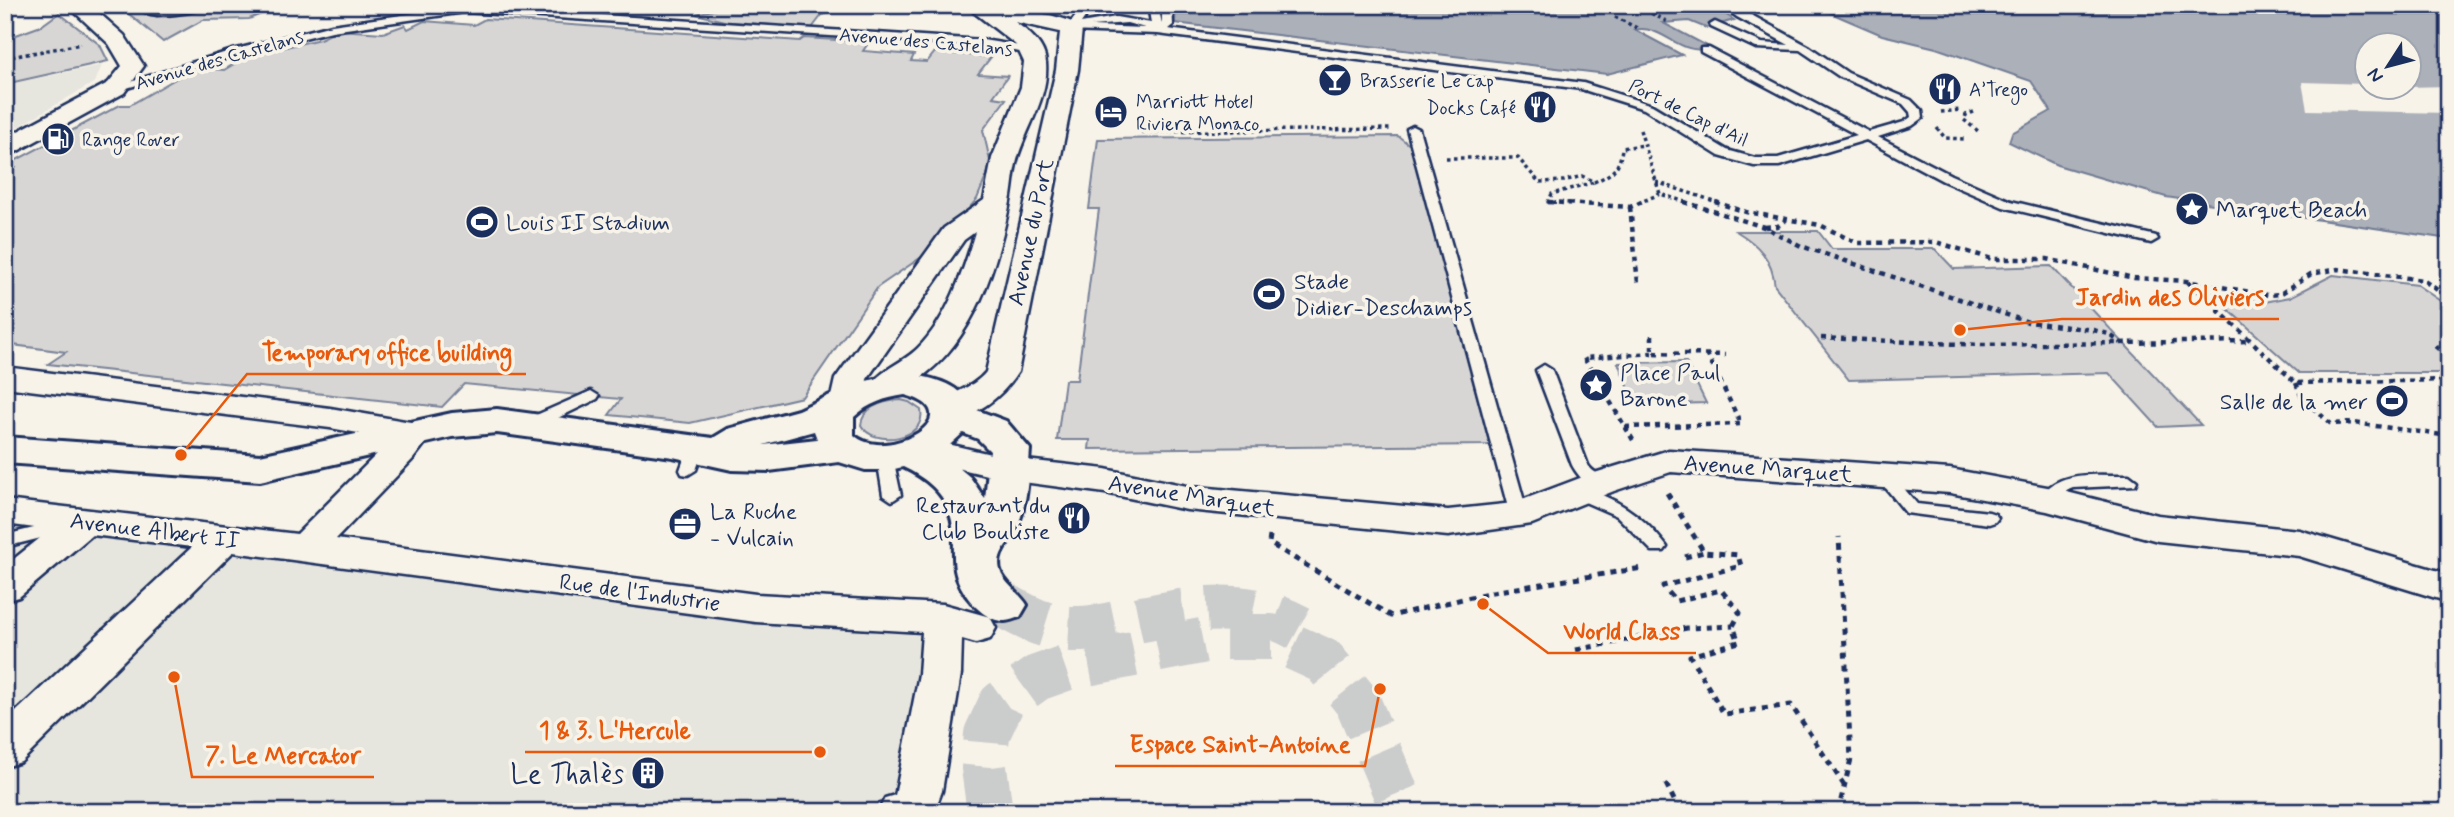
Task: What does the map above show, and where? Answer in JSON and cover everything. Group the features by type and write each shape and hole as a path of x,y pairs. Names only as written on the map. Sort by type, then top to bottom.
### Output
{"street":[{"path":"977,8 1045,21 1080,17"},
{"name":"Avenue des Castelans","path":"887,386 929,355 943,338 977,269 996,204 1005,158 1029,99 1035,62 1032,51 1021,38 977,8"},
{"path":"82,9 128,53 133,65 116,88"},
{"name":"Avenue du Port","path":"952,412 993,386 1002,372 1080,17"},
{"name":"Avenue des Castelans","path":"5,148 116,88"},
{"path":"843,449 834,439 831,428 834,416 845,403 851,379 930,272 954,234 996,204"},
{"path":"5,377 330,418 416,433"},
{"path":"700,456 742,438 778,430 865,392 887,386 922,386 946,399 952,412 982,423 1010,449 1006,501 995,529 977,606 940,674 919,791 913,808 901,812"},
{"path":"902,464 944,433 952,412"},
{"path":"5,450 260,468 472,422 529,425 700,456 755,458 843,449 862,456 946,473 964,496 976,533 977,606"},
{"path":"305,548 416,433"},
{"name":"Avenue Marquet","path":"902,464 1008,469 1080,477 1187,498 1448,523 1519,514 1669,461 1950,481 2047,499 2158,528 2299,543 2449,588"},
{"name":"Avenue Albert II","path":"5,512 305,548"},
{"path":"5,587 84,522"},
{"path":"5,749 225,538"},
{"name":"Rue de l'Industrie","path":"305,548 756,608 977,606"}],"lane":[{"path":"148,11 177,11 204,5"},
{"path":"1153,5 1158,31 1168,24 1167,5"},
{"name":"Port de Cap d'Ail","path":"1080,17 1098,21 1118,20 1148,24 1158,31 1583,86 1648,107 1723,153 1754,162 1779,162 1908,124 1917,118 1916,111 1907,102 1844,75 1806,49 1726,5"},
{"path":"82,9 116,6"},
{"name":"Avenue des Castelans","path":"116,88 237,52 332,28 465,9 974,42 1032,51"},
{"path":"1715,25 1760,46 1806,49"},
{"path":"1705,50 1947,178 2007,205 2151,239"},
{"path":"1413,129 1519,514"},
{"path":"1544,370 1589,488 1636,520 1658,547"},
{"path":"529,425 591,396"},
{"path":"1885,477 1912,509 1989,518"},
{"path":"2047,499 2059,485 2073,482 2129,481"},
{"path":"5,541 84,522"}],"path":[{"path":"1645,10 1668,22"},
{"path":"1615,17 1639,29"},
{"path":"5,58 89,43"},
{"path":"1937,112 1961,110"},
{"path":"1974,112 1966,115 1964,120 1978,131"},
{"path":"1643,127 1640,130 1660,194"},
{"path":"1141,132 1413,129"},
{"path":"1945,138 1964,139"},
{"path":"1645,145 1622,148 1623,162 1615,172 1594,182 1552,194 1548,202 1630,207 1660,194 1765,227 1801,246 2028,322 2093,330 2109,334 2121,342"},
{"path":"1420,159 1518,158 1539,182 1564,181 1582,176 1594,182"},
{"path":"1656,182 1746,212 1820,225 1857,243 1936,242 1992,259 2047,260 2134,278 2186,281 2268,295 2280,294 2311,274 2338,269 2423,280 2449,298"},
{"path":"1630,207 1638,283"},
{"path":"1765,227 1778,226 1786,220"},
{"path":"2186,281 2296,383 2302,398 2332,424 2354,423 2449,436"},
{"path":"1652,335 1652,353"},
{"path":"1821,338 1886,344 2250,341"},
{"path":"2435,346 2449,358"},
{"path":"1637,448 1584,358 1652,353 1725,355"},
{"path":"1625,427 1741,424 1707,354"},
{"path":"2296,383 2449,380"},
{"path":"1665,489 1704,552"},
{"path":"1838,812 1838,797 1851,759 1839,537"},
{"path":"1269,543 1391,616 1492,592 1653,565"},
{"path":"1676,560 1704,552 1738,555 1741,566 1663,586 1676,601 1721,590 1740,613 1733,626 1739,642 1690,656 1724,714 1791,705 1844,785"},
{"path":"1576,650 1686,628 1733,626"},
{"path":"1666,784 1681,812"}],"shaded area":[{"path":"222,5 284,5 249,19 203,20 163,42 123,9 137,6 157,17"},
{"path":"733,5 851,7 822,15 812,28 728,22 696,14"},
{"path":"1176,5 1712,5 1734,20 1706,28 1689,21 1663,23 1709,47 1699,49 1681,45 1654,31 1635,30 1682,55 1607,74 1175,23"},
{"path":"1812,5 2449,5 2449,239 2166,197 2057,165 2009,142 2012,133 2051,111 2031,81 1936,48 1882,35"},
{"path":"59,13 100,45 108,61 5,84 5,39 41,26"},
{"name":"Louis II Stadium","path":"485,19 800,41 804,38 869,42 863,51 914,55 911,61 927,62 935,52 991,57 978,74 1008,76 993,97 1006,99 983,130 991,165 977,199 936,247 878,287 802,397 690,423 609,415 621,399 464,384 442,407 48,364 66,352 5,344 5,338 12,334 5,333 5,174 15,168 5,166 120,105 130,105 196,67 224,70 259,49 273,50 320,39 339,30 383,33 405,25 408,29 424,21 474,25"},
{"path":"102,65 95,82 5,134 5,85"},
{"name":"Stade Didier-Deschamps","path":"1398,136 1411,146 1490,445 1089,449 1090,440 1057,440 1065,380 1077,380 1099,209 1089,209 1098,139"},
{"path":"1736,231 1818,231 1832,249 1935,249 1954,269 2051,266 2201,425 2158,427 2109,373 1849,380 1775,286 1771,268 1763,254"},
{"path":"2333,275 2417,285 2449,307 2449,373 2299,373 2210,293 2265,302 2290,297"},
{"path":"1686,362 1706,403 1636,405 1618,363"},
{"path":"901,400 921,410 921,420 908,434 876,437 861,425 870,409 881,403"},
{"path":"5,525 951,630 896,812 5,812"}],"pier":[{"path":"2302,82 2352,84 2352,102 2422,102 2422,87 2449,86 2449,113 2307,110"}],"tunnel":[{"path":"1004,605 1038,622 1064,629 1094,628 1171,613 1214,608 1256,612 1299,628"},
{"path":"990,812 984,768 987,734 1001,704 1037,678 1071,666 1222,637 1271,637 1324,661 1358,703 1404,812"}],"place":[{"name":"Brasserie Le cap","path":"1335,80"},
{"name":"A’Trego","path":"1945,89"},
{"name":"Docks Café","path":"1540,107"},
{"name":"Marriott Hotel Riviera Monaco","path":"1111,112"},
{"name":"Range Rover","path":"58,139"},
{"name":"Marquet Beach","path":"2192,209"},
{"name":"Louis II Stadium","path":"482,222"},
{"name":"Stade Didier-Deschamps","path":"1269,294"},
{"name":"Jardin des Oliviers","path":"1960,330"},
{"name":"Place Paul Barone","path":"1596,385"},
{"name":"Salle de la mer","path":"2392,401"},
{"name":"Temporary office building","path":"181,455"},
{"name":"Restaurant du Club Bouliste","path":"1074,518"},
{"name":"La Ruche - Vulcain","path":"685,524"},
{"name":"World Class","path":"1483,604"},
{"name":"7. Le Mercator","path":"174,677"},
{"name":"Espace Saint-Antoine","path":"1380,689"},
{"name":"1 & 3. L'Hercule","path":"820,752"},
{"name":"Le Thalès","path":"648,773"}]}
